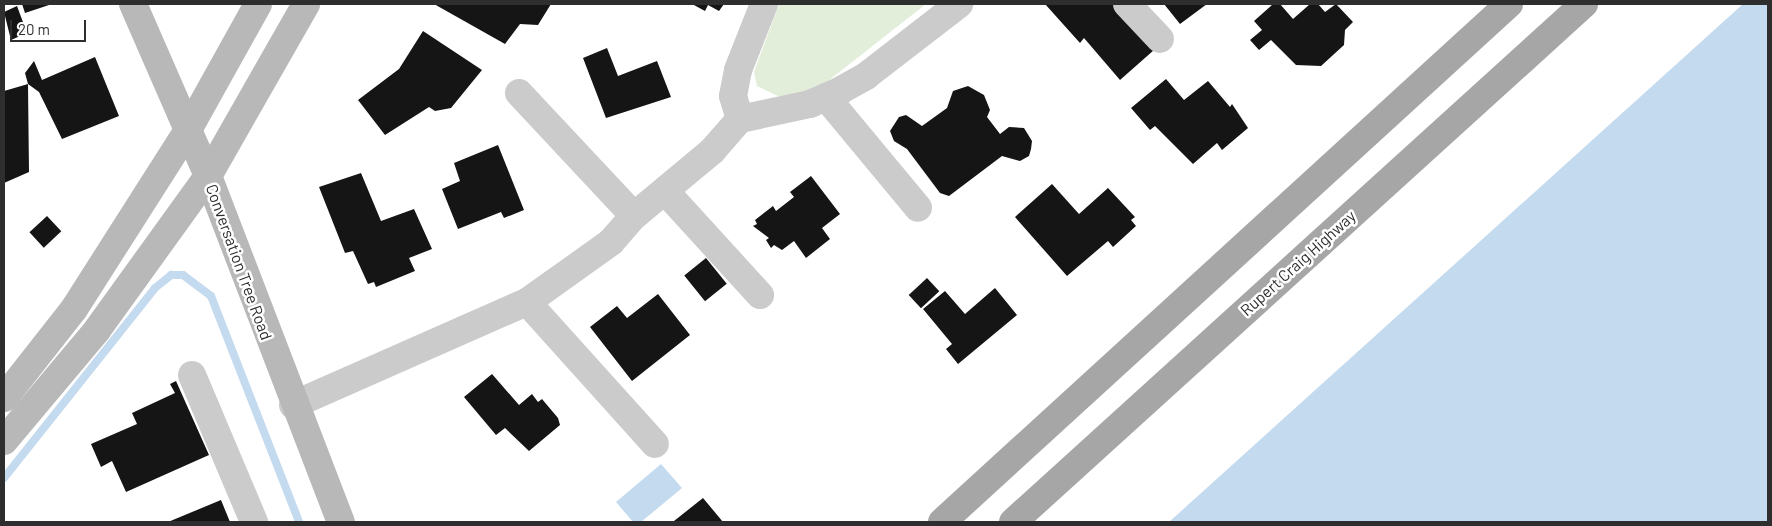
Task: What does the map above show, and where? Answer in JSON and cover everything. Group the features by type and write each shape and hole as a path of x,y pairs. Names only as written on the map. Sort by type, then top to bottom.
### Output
{"main road":[{"name":"Conversation Tree Road","path":"133,4 208,176 294,405 341,522"},
{"path":"4,398 74,309 188,130 258,4"},
{"path":"4,441 97,330 208,176 306,4"},
{"path":"942,522 1510,4"},
{"name":"Rupert Craig Highway","path":"1013,522 1584,4"}],"street":[{"path":"740,119 733,96 738,70 764,4"},
{"path":"294,405 527,302 611,242 634,216 712,151 740,119 826,97 866,76 959,4"},
{"path":"1127,4 1160,39"},
{"path":"520,93 634,216"},
{"path":"826,97 918,208"},
{"path":"665,191 760,295"},
{"path":"527,302 654,444"},
{"path":"192,375 254,522"}],"green space":[{"path":"779,4 926,4 819,88 780,97 757,86 754,72"}],"water":[{"path":"1743,4 1768,4 1768,522 1169,522"},
{"path":"661,464 682,488 641,522 633,522 616,502"}],"building":[{"path":"22,4 52,4 25,13"},
{"path":"434,4 551,4 538,25 520,24 505,44"},
{"path":"692,4 724,4 719,11 708,5 705,11"},
{"path":"1045,4 1114,4 1154,50 1120,80 1084,38 1080,43"},
{"path":"1164,4 1207,4 1180,24"},
{"path":"1273,4 1280,4 1293,19 1310,4 1318,4 1325,12 1336,4 1353,22 1345,30 1344,45 1321,66 1296,65 1271,40 1259,50 1250,40 1262,30 1254,21"},
{"path":"17,6 27,33 11,40 4,12"},
{"path":"423,31 482,70 451,108 435,111 429,107 385,135 358,100 399,69"},
{"path":"607,48 618,76 657,61 671,97 606,118 583,58"},
{"path":"95,57 119,116 62,139 39,92 28,84 25,73 34,61 42,80"},
{"path":"1166,79 1184,100 1208,81 1230,107 1232,104 1248,128 1222,150 1217,143 1193,164 1155,126 1150,130 1131,108"},
{"path":"28,84 29,172 4,183 4,91"},
{"path":"968,86 984,95 990,110 987,117 1000,134 1009,127 1024,128 1032,141 1031,149 1029,156 1020,161 1002,156 949,196 940,193 907,149 894,141 890,131 899,117 906,115 922,126 947,108 953,91"},
{"path":"498,145 524,210 504,218 501,212 458,229 442,189 460,181 454,163"},
{"path":"361,173 381,221 414,209 432,249 409,258 415,271 376,287 374,282 368,284 353,251 345,253 319,187"},
{"path":"811,176 840,214 822,228 830,239 806,258 794,241 782,250 774,245 771,248 766,240 769,238 753,226 757,224 755,220 773,206 776,211 794,197 790,192"},
{"path":"1052,184 1079,214 1108,188 1135,217 1131,220 1136,226 1113,247 1108,241 1067,276 1015,217"},
{"path":"47,216 61,231 44,248 29,232"},
{"path":"706,258 727,284 705,301 684,276"},
{"path":"927,278 939,291 921,308 909,295"},
{"path":"995,288 1017,315 958,364 946,349 952,344 923,309 945,291 965,314"},
{"path":"658,294 690,335 632,381 590,327 617,306 627,318"},
{"path":"492,374 519,405 532,394 538,402 542,399 558,418 560,425 529,451 505,428 496,435 464,397"},
{"path":"176,381 209,455 126,492 112,461 101,467 91,444 137,424 132,413 175,393 170,384"},
{"path":"703,498 723,522 674,521"},
{"path":"221,500 230,522 168,522"}],"waterway":[{"path":"4,478 155,288 171,275 183,275 211,296 299,522"}]}
